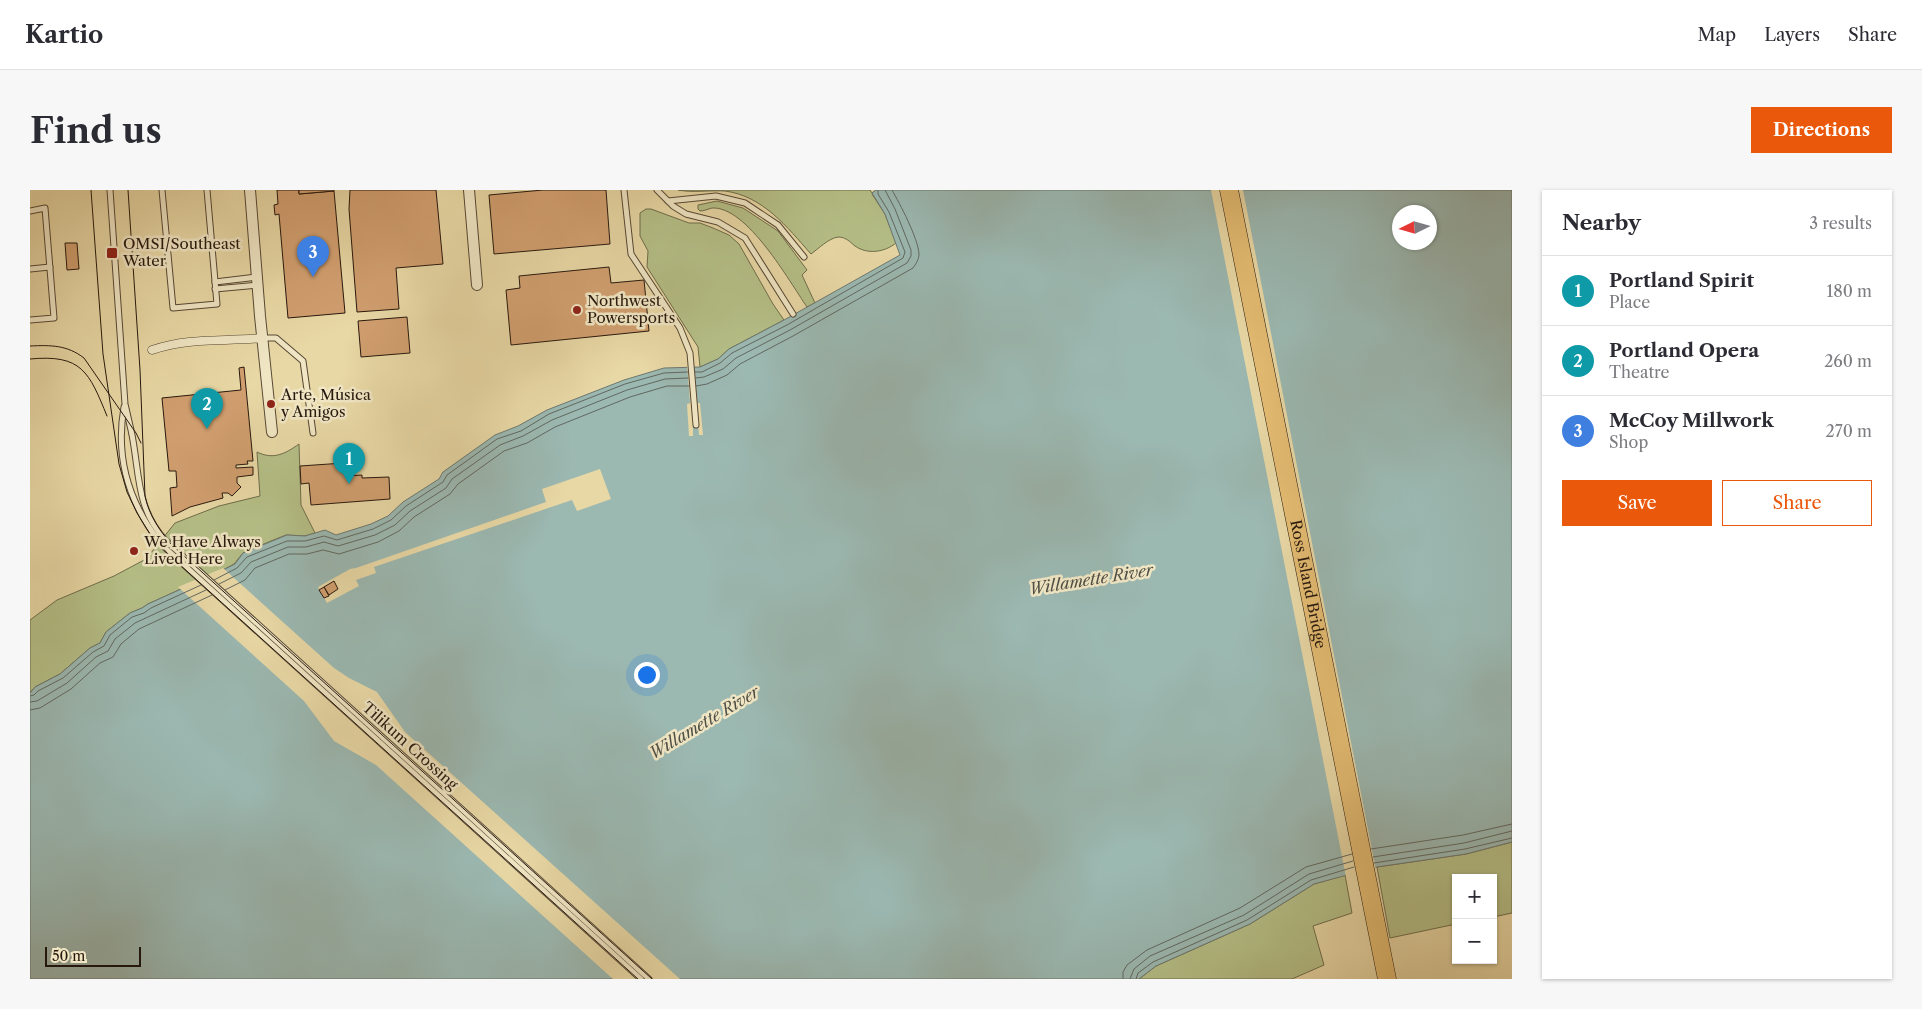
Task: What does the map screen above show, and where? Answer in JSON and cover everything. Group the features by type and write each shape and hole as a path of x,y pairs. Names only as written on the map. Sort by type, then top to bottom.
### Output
{"highway":[{"name":"Ross Island Bridge","path":"1229,190 1387,979"}],"street":[{"path":"250,190 272,432"},
{"path":"469,190 477,285"},
{"path":"152,350 172,343 263,338"}],"lane":[{"path":"110,190 125,404 132,431 139,487 154,531"},
{"path":"162,190 173,308 216,304 206,190"},
{"path":"624,190 631,254 686,340 690,353 696,424"},
{"path":"657,190 673,206 686,214 718,222 745,238 793,314"},
{"path":"668,201 716,196 745,203 778,225 804,257"},
{"path":"30,211 45,208 54,318 30,320"},
{"path":"30,269 50,267"},
{"path":"215,290 257,281"},
{"path":"215,282 257,281"},
{"path":"263,338 276,338 303,361 313,433"},
{"path":"125,404 120,431 126,475 139,512 154,531"},
{"name":"Tilikum Crossing","path":"154,531 162,545 641,979"},
{"name":"Tilikum Crossing","path":"154,531 649,979"}],"green space":[{"path":"678,190 870,190 872,193 876,190 872,194 885,214 896,243 887,249 865,251 846,239 838,237 827,242 811,254 773,214 751,199 725,191"},
{"path":"717,201 743,208 778,231 807,270 802,275 815,303 807,307 766,247 739,219 725,211 712,208 700,211 698,209 698,205"},
{"path":"646,209 651,209 689,223 700,223 729,235 739,244 784,320 729,349 718,359 700,367 698,347 647,267 648,251 640,236 640,213"},
{"path":"299,444 301,505 315,533 305,536 286,535 243,553 234,564 223,570 130,613 106,632 100,643 90,648 60,674 35,687 30,693 30,620 57,600 114,576 146,559 175,523 219,506 260,496 257,452 274,456 289,451"},
{"path":"1512,842 1512,913 1497,916 1497,874 1452,874 1452,925 1390,938 1377,867 1466,854"},
{"path":"1345,875 1352,913 1313,926 1324,965 1292,979 1139,979 1156,966 1250,924 1314,884"}],"water":[{"name":"Willamette River","path":"876,190 1512,190 1512,842 1466,854 1377,867 1314,884 1250,924 1156,966 1139,979 30,979 30,693 35,687 60,674 90,648 100,643 106,632 130,613 235,564 243,553 287,535 305,536 325,530 336,535 371,524 388,516 403,502 439,479 443,472 495,435 518,426 547,410 624,380 664,368 700,367 718,359 729,349 900,255 885,214 872,193"}],"pier":[{"path":"1211,190 1243,190 1376,870 1346,877"},
{"path":"687,365 694,365 697,403 700,403 703,435 699,435 698,424 693,425 693,436 689,436 687,404 690,403"},
{"path":"600,469 611,499 577,511 572,500 374,567 376,573 356,580 359,586 327,603 318,587 350,569 546,502 542,489"},
{"path":"223,568 334,668 377,692 405,732 680,979 613,979 376,765 334,741 304,701 178,587"}],"building":[{"path":"277,190 299,190 299,194 334,191 345,313 288,318 279,214 275,215 274,205 278,204"},
{"path":"299,190 334,190 334,191 299,194"},
{"path":"350,190 436,190 443,264 396,268 399,309 357,312 349,209"},
{"path":"543,190 606,190 610,244 494,254 489,195"},
{"path":"65,243 77,243 79,269 67,270"},
{"name":"Northwest Powersports","path":"609,267 611,283 644,280 649,331 511,345 506,290 520,288 519,276"},
{"path":"407,317 410,353 361,357 358,321"},
{"path":"244,367 253,461 247,461 248,464 236,465 236,468 253,467 253,475 237,477 237,483 241,487 232,496 228,493 222,493 223,498 190,507 172,516 170,488 177,487 176,471 169,471 162,398 241,390 239,368"},
{"path":"344,463 345,476 362,475 362,478 389,477 390,499 311,505 309,483 301,484 300,466"},
{"path":"334,581 338,589 329,595 324,587"},
{"path":"324,587 329,596 324,598 319,590"}],"tram line":[{"path":"91,190 103,354 119,464 127,492 150,534 168,554 638,979"},
{"path":"128,190 140,370 145,496 149,510 159,528 172,545 652,979"},
{"path":"30,346 65,348 84,358 141,443"},
{"path":"30,359 48,358 61,360 72,363 81,369 95,388 107,416"}],"place":[{"name":"OMSI/Southeast Water","path":"112,253"},
{"name":"McCoy Millwork","path":"313,277"},
{"name":"Northwest Powersports","path":"577,310"},
{"name":"Arte, Música y Amigos","path":"271,404"},
{"name":"Portland Opera","path":"207,429"},
{"name":"Portland Spirit","path":"349,484"},
{"name":"We Have Always Lived Here","path":"134,551"}]}
